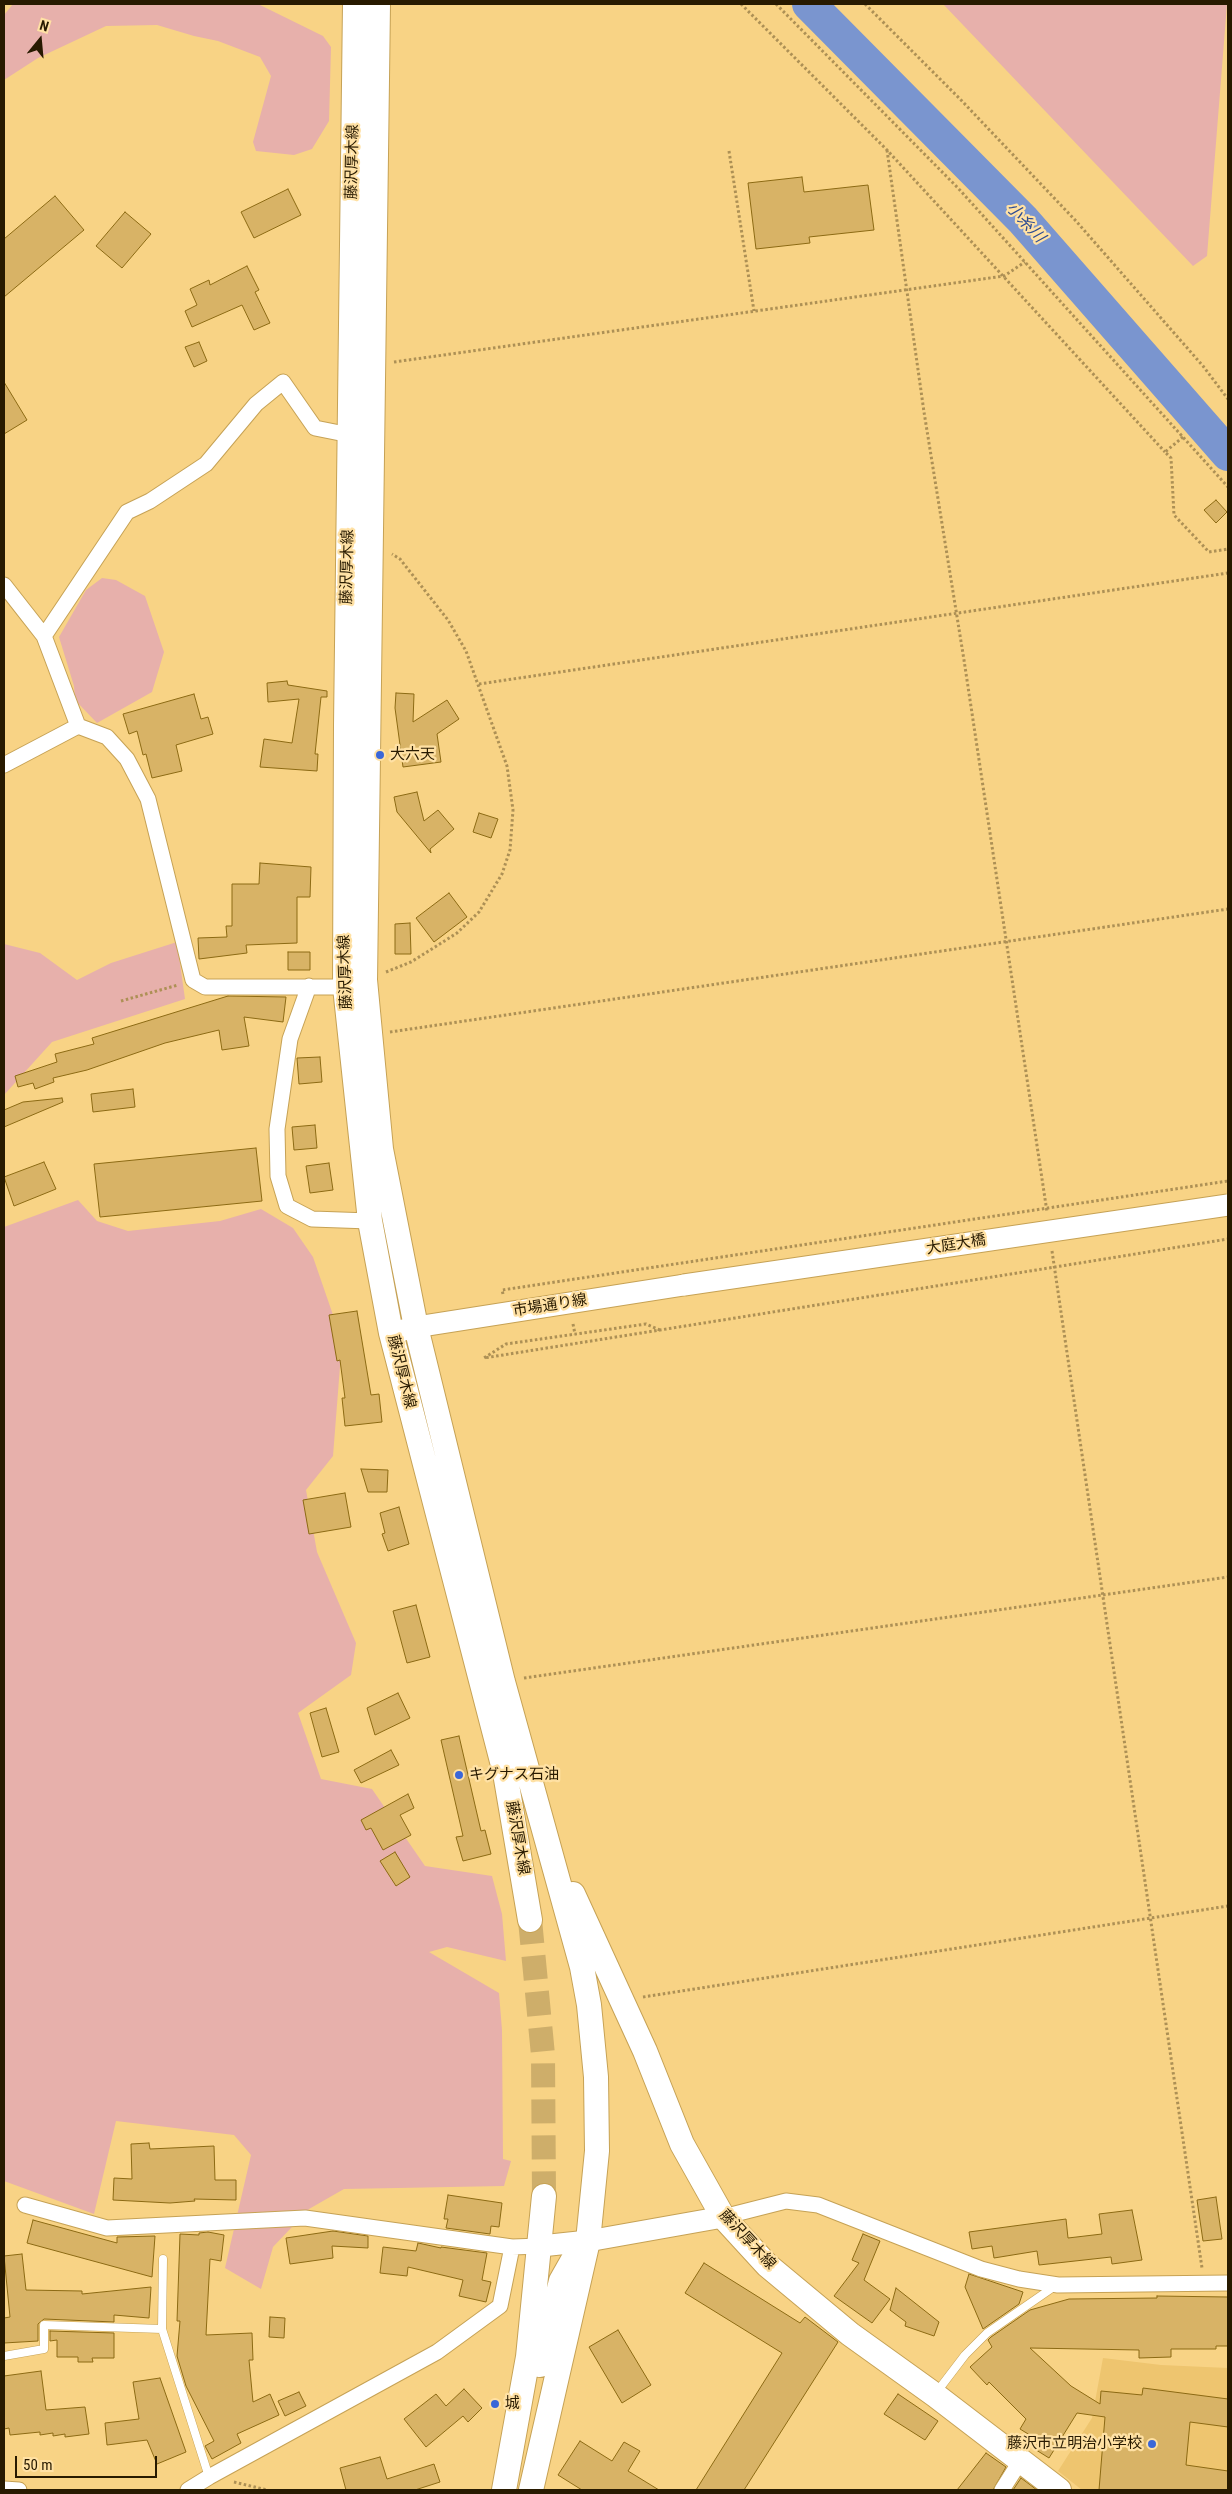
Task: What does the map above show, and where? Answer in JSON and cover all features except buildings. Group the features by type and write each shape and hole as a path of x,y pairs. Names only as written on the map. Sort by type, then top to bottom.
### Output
{"main road":[{"name":"藤沢厚木線","path":"355,4 350,435 359,985 370,1221 391,1333 505,1773 530,1920"},
{"name":"藤沢厚木線","path":"378,4 370,541 359,985 369,1035 381,1150 416,1327 503,1682 582,1967 594,2040 597,2151 588,2241 532,2490"},
{"name":"藤沢厚木線","path":"543,1829 645,2051 682,2144 723,2218 768,2264 828,2315 935,2394 1059,2490"},
{"path":"507,2480 528,2357 541,2246 544,2196"},
{"path":"507,2480 540,2367 561,2281 575,2254 588,2241"}],"street":[{"path":"44,636 127,512 150,501 206,464 256,404 283,382 315,428 350,435"},
{"path":"4,585 44,636 78,726 107,737 127,759 148,799 193,980 205,987 359,985"},
{"path":"4,765 78,726"},
{"path":"309,986 289,1047 277,1129 278,1176 287,1206 312,1219 370,1221"},
{"name":"大庭大橋","path":"684,1285 1228,1205"},
{"name":"市場通り線","path":"391,1333 416,1327 684,1285"},
{"path":"25,2205 107,2228 305,2218 512,2247 588,2241 723,2218 786,2201 818,2205 981,2269 1019,2279 1058,2284 1228,2283"},
{"path":"188,2490 438,2352 500,2306 512,2247"},
{"path":"1002,2490 1021,2460"},
{"path":"4,2489 19,2490"}],"lane":[{"path":"163,2259 162,2329 209,2477"},
{"path":"935,2394 965,2355 987,2333 1058,2284"},
{"path":"4,2356 44,2349 44,2326 162,2329"}],"path":[{"path":"741,4 886,150 1166,452 1171,458 1174,515 1209,552 1228,549"},
{"path":"776,4 958,188 1228,487"},
{"path":"865,4 961,100 1076,221 1203,366 1228,399"},
{"path":"729,151 754,311"},
{"path":"373,365 1004,276 1025,262"},
{"path":"1166,452 1183,437"},
{"path":"359,985 411,962 457,933 479,912 502,874 512,832 511,788 502,748 466,651 448,620 400,559 370,541"},
{"path":"479,684 1228,573"},
{"path":"369,1035 1228,908"},
{"path":"121,1001 193,980"},
{"path":"503,1298 502,1290 1228,1181"},
{"path":"660,1330 646,1324 506,1344 484,1358 660,1330 1228,1239"},
{"path":"573,1324 575,1334"},
{"path":"503,1682 1228,1577"},
{"path":"622,2000 1228,1906"},
{"path":"209,2477 267,2490"}],"shaded area":[{"path":"13,4 258,4 323,36 331,47 329,121 312,149 294,155 256,151 253,142 271,76 260,57 218,41 157,25 106,26 38,58 4,80 4,15"},
{"path":"943,4 1227,4 1207,256 1193,266"},
{"path":"102,578 116,580 145,596 164,652 152,692 97,723 75,700 74,686 59,637 86,590"},
{"path":"177,942 185,999 52,1042 4,1095 4,944 40,953 77,980 111,963"},
{"path":"78,1200 97,1221 128,1231 220,1221 261,1209 293,1228 313,1257 342,1341 333,1456 306,1490 317,1552 356,1643 351,1675 298,1713 321,1779 372,1789 425,1866 492,1876 502,1914 506,1961 447,1947 429,1952 499,1993 502,2030 503,2159 511,2161 504,2186 344,2189 309,2209 273,2247 261,2289 225,2268 251,2155 234,2135 116,2121 94,2214 4,2181 4,1227"},
{"name":"藤沢市立明治小学校","path":"1103,2358 1161,2365 1228,2368 1228,2490 1082,2490 1058,2471 1092,2418"}],"waterway":[{"name":"小糸川","path":"809,4 1023,220 1228,454"}],"tunnel":[{"path":"530,1920 543,2055 544,2196"}],"place":[{"name":"大六天","path":"380,755"},
{"name":"キグナス石油","path":"459,1775"},
{"name":"城","path":"495,2404"},
{"name":"藤沢市立明治小学校","path":"1152,2444"}]}
